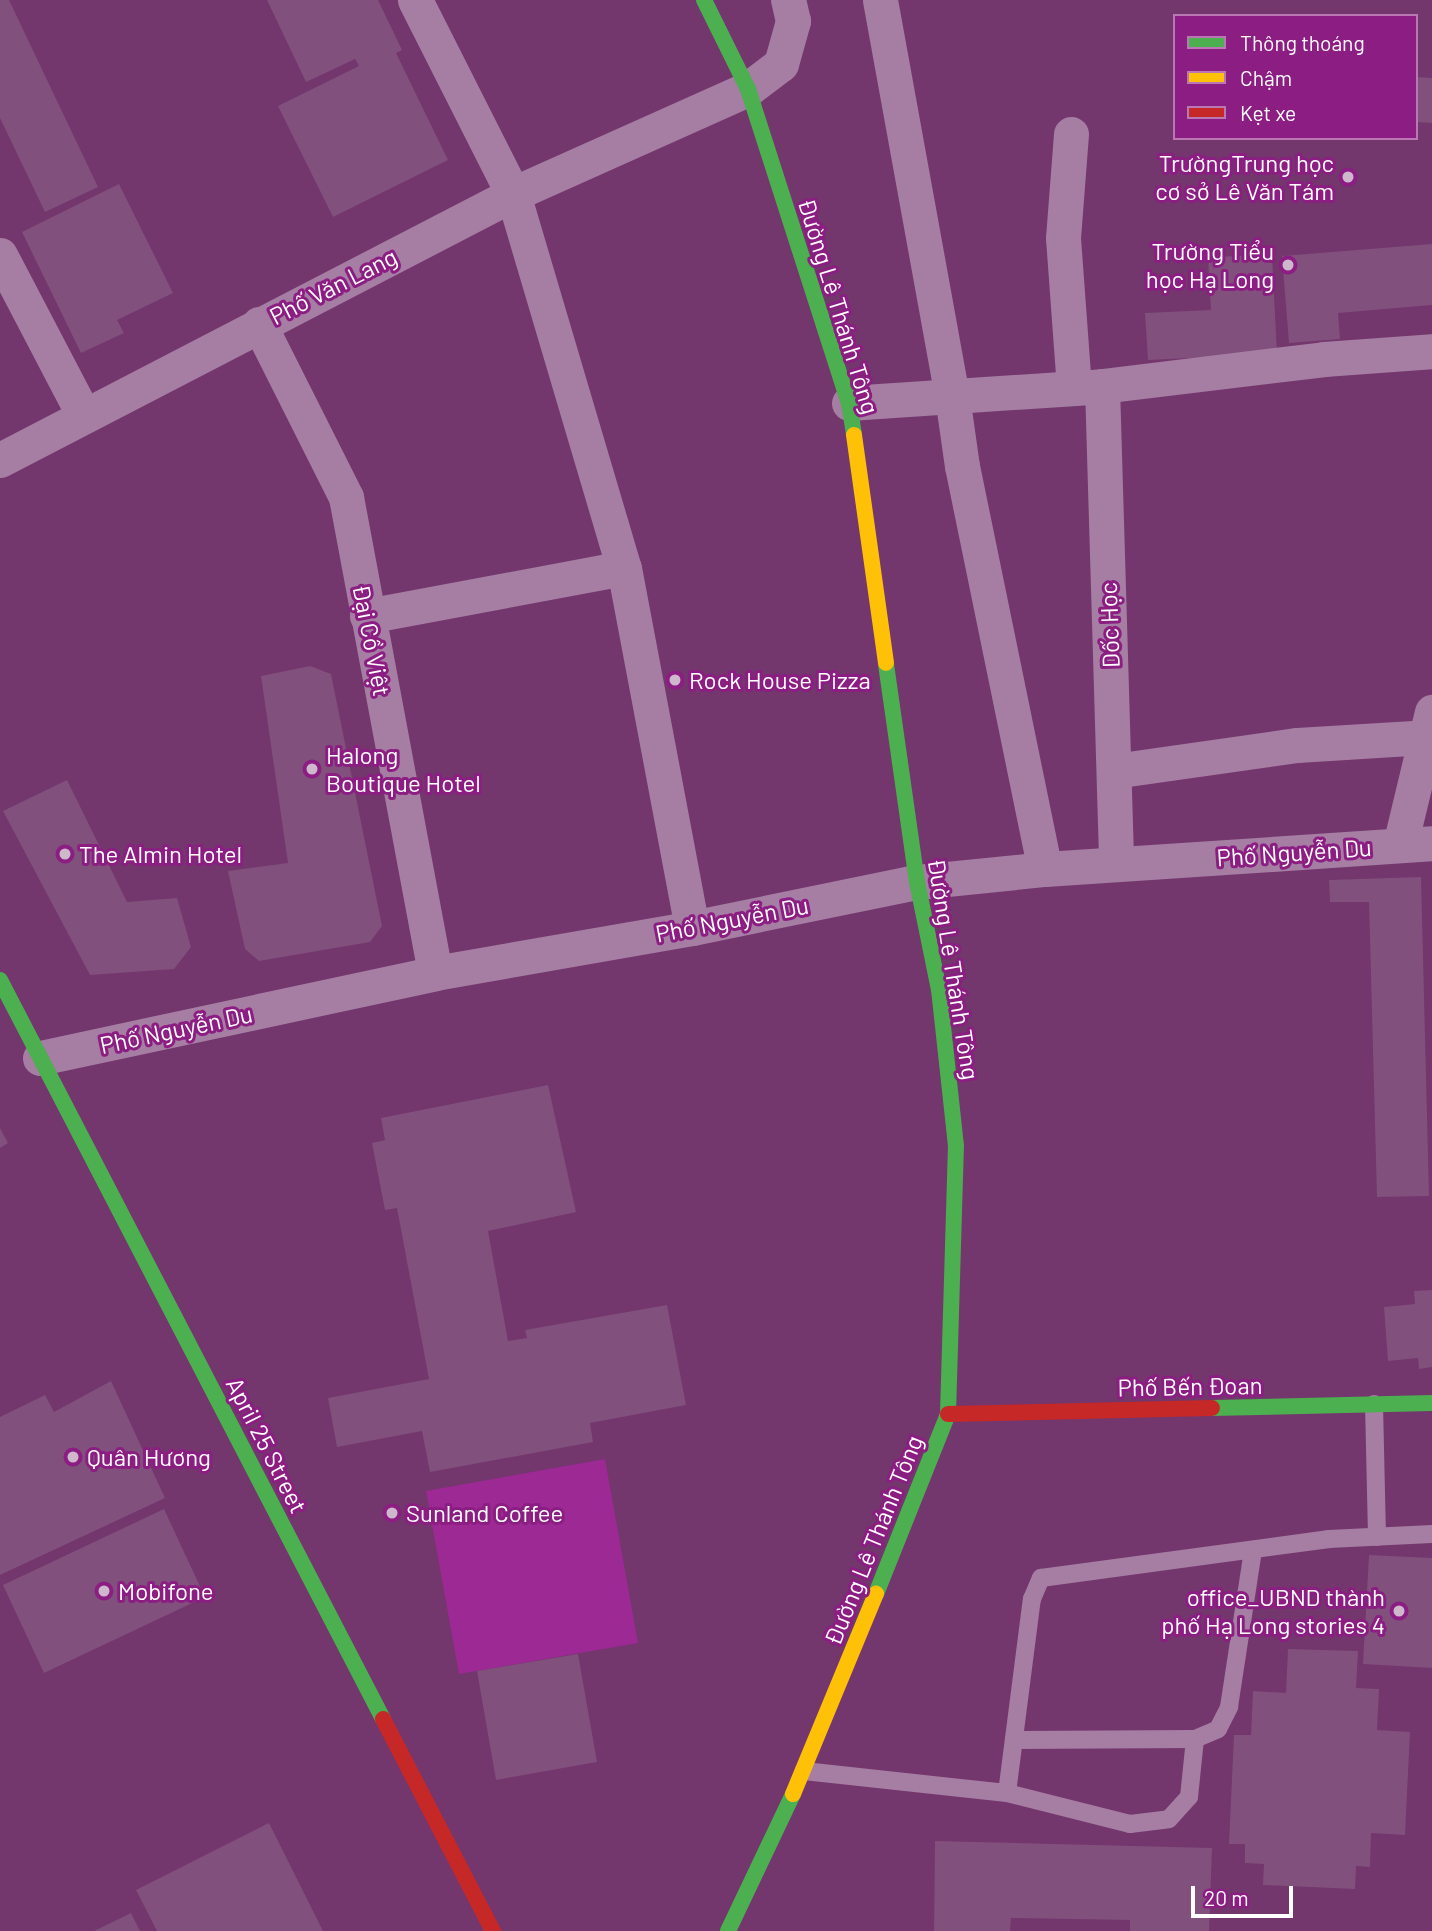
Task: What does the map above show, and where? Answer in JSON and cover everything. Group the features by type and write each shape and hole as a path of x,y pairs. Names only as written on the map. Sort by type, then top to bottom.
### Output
{"street":[{"path":"415,0 513,194 624,568 692,928"},
{"name":"Đường Lê Thánh Tông","path":"704,0 748,89 849,403 917,883 939,990 956,1146 948,1414 804,1771 728,1931"},
{"name":"Phố Văn Lang","path":"0,460 83,414 513,194 748,89 780,64 793,21 788,0"},
{"path":"880,0 952,396 962,466 1045,869"},
{"name":"Dốc Học","path":"1070,134 1063,237 1088,387 1114,771 1116,864"},
{"path":"0,255 83,414"},
{"name":"Đại Cồ Việt","path":"259,324 346,497 435,973"},
{"path":"849,403 1088,387 1324,359 1432,351"},
{"path":"367,616 624,568"},
{"path":"1114,771 1429,725 1416,844"},
{"name":"Phố Nguyễn Du","path":"40,1058 435,973 692,928 917,883 1045,869 1416,844"},
{"name":"April 25 Street","path":"0,980 493,1931"},
{"name":"Phố Bến Đoan","path":"948,1414 1432,1403"}],"lane":[{"path":"1374,1404 1377,1537"},
{"path":"1007,1793 1031,1599 1041,1578 1329,1539 1432,1534"},
{"path":"1014,1740 1195,1739 1218,1729 1229,1707 1253,1550"},
{"path":"804,1771 1007,1793 1130,1824 1170,1819 1189,1797 1195,1739"}],"shaded area":[{"path":"605,1459 638,1643 459,1674 426,1491"}],"building":[{"path":"0,0 9,0 98,187 45,212 0,118"},
{"path":"267,0 378,0 402,50 396,53 448,160 333,217 278,106 359,66 355,59 306,82"},
{"path":"1418,77 1432,78 1432,123 1418,122"},
{"path":"119,184 173,293 117,320 124,333 81,353 22,232"},
{"path":"1432,244 1432,305 1338,313 1340,339 1289,343 1282,256"},
{"path":"1272,255 1277,354 1148,360 1145,313 1211,310 1208,257"},
{"name":"Halong Boutique Hotel","path":"310,666 331,674 382,926 370,942 259,961 245,949 228,871 288,863 261,676"},
{"name":"The Almin Hotel","path":"67,780 127,902 177,898 191,947 174,969 90,975 3,811"},
{"path":"1421,877 1429,1196 1377,1197 1369,902 1330,902 1329,880"},
{"path":"548,1085 576,1212 488,1231 508,1341 527,1338 525,1330 667,1305 686,1405 590,1423 593,1442 430,1472 422,1431 337,1447 328,1398 429,1379 397,1208 385,1210 372,1143 385,1140 381,1118"},
{"path":"0,1128 8,1143 0,1148"},
{"path":"1432,1290 1432,1367 1419,1369 1418,1358 1388,1361 1384,1307 1415,1304 1414,1291"},
{"name":"Quân Hương","path":"111,1381 165,1498 0,1575 0,1417 45,1395 54,1412"},
{"name":"Mobifone","path":"164,1509 205,1597 44,1673 3,1585"},
{"name":"office_UBND thành phố Hạ Long stories 4","path":"1369,1555 1432,1558 1432,1668 1363,1664"},
{"path":"1288,1649 1358,1651 1356,1688 1379,1689 1377,1730 1410,1732 1405,1835 1371,1833 1370,1867 1356,1866 1355,1889 1263,1885 1264,1864 1245,1863 1245,1844 1229,1844 1234,1735 1251,1735 1253,1691 1286,1693"},
{"path":"578,1654 597,1762 496,1780 477,1671"},
{"path":"269,1823 323,1931 157,1931 136,1890"},
{"path":"935,1841 1212,1848 1209,1931 1130,1931 1130,1920 1011,1918 1010,1931 934,1931"},
{"path":"131,1913 140,1931 94,1931"}],"traffic: fast":[{"path":"704,0 748,89 849,403 854,435"},
{"path":"876,1594 948,1414 956,1146 939,990 917,882 886,663"},
{"path":"0,980 383,1719"},
{"path":"1212,1408 1432,1403"},
{"path":"728,1931 793,1794"}],"traffic: slow":[{"path":"854,435 886,663"},
{"path":"793,1794 876,1594"}],"traffic: jam":[{"path":"948,1414 1212,1408"},
{"path":"383,1719 493,1931"}],"place":[{"name":"TrườngTrung học cơ sở Lê Văn Tám","path":"1348,177"},
{"name":"Trường Tiểu học Hạ Long","path":"1288,265"},
{"name":"Rock House Pizza","path":"675,680"},
{"name":"Halong Boutique Hotel","path":"312,769"},
{"name":"The Almin Hotel","path":"65,854"},
{"name":"Quân Hương","path":"73,1457"},
{"name":"Sunland Coffee","path":"392,1513"},
{"name":"Mobifone","path":"104,1591"},
{"name":"office_UBND thành phố Hạ Long stories 4","path":"1399,1611"}]}
